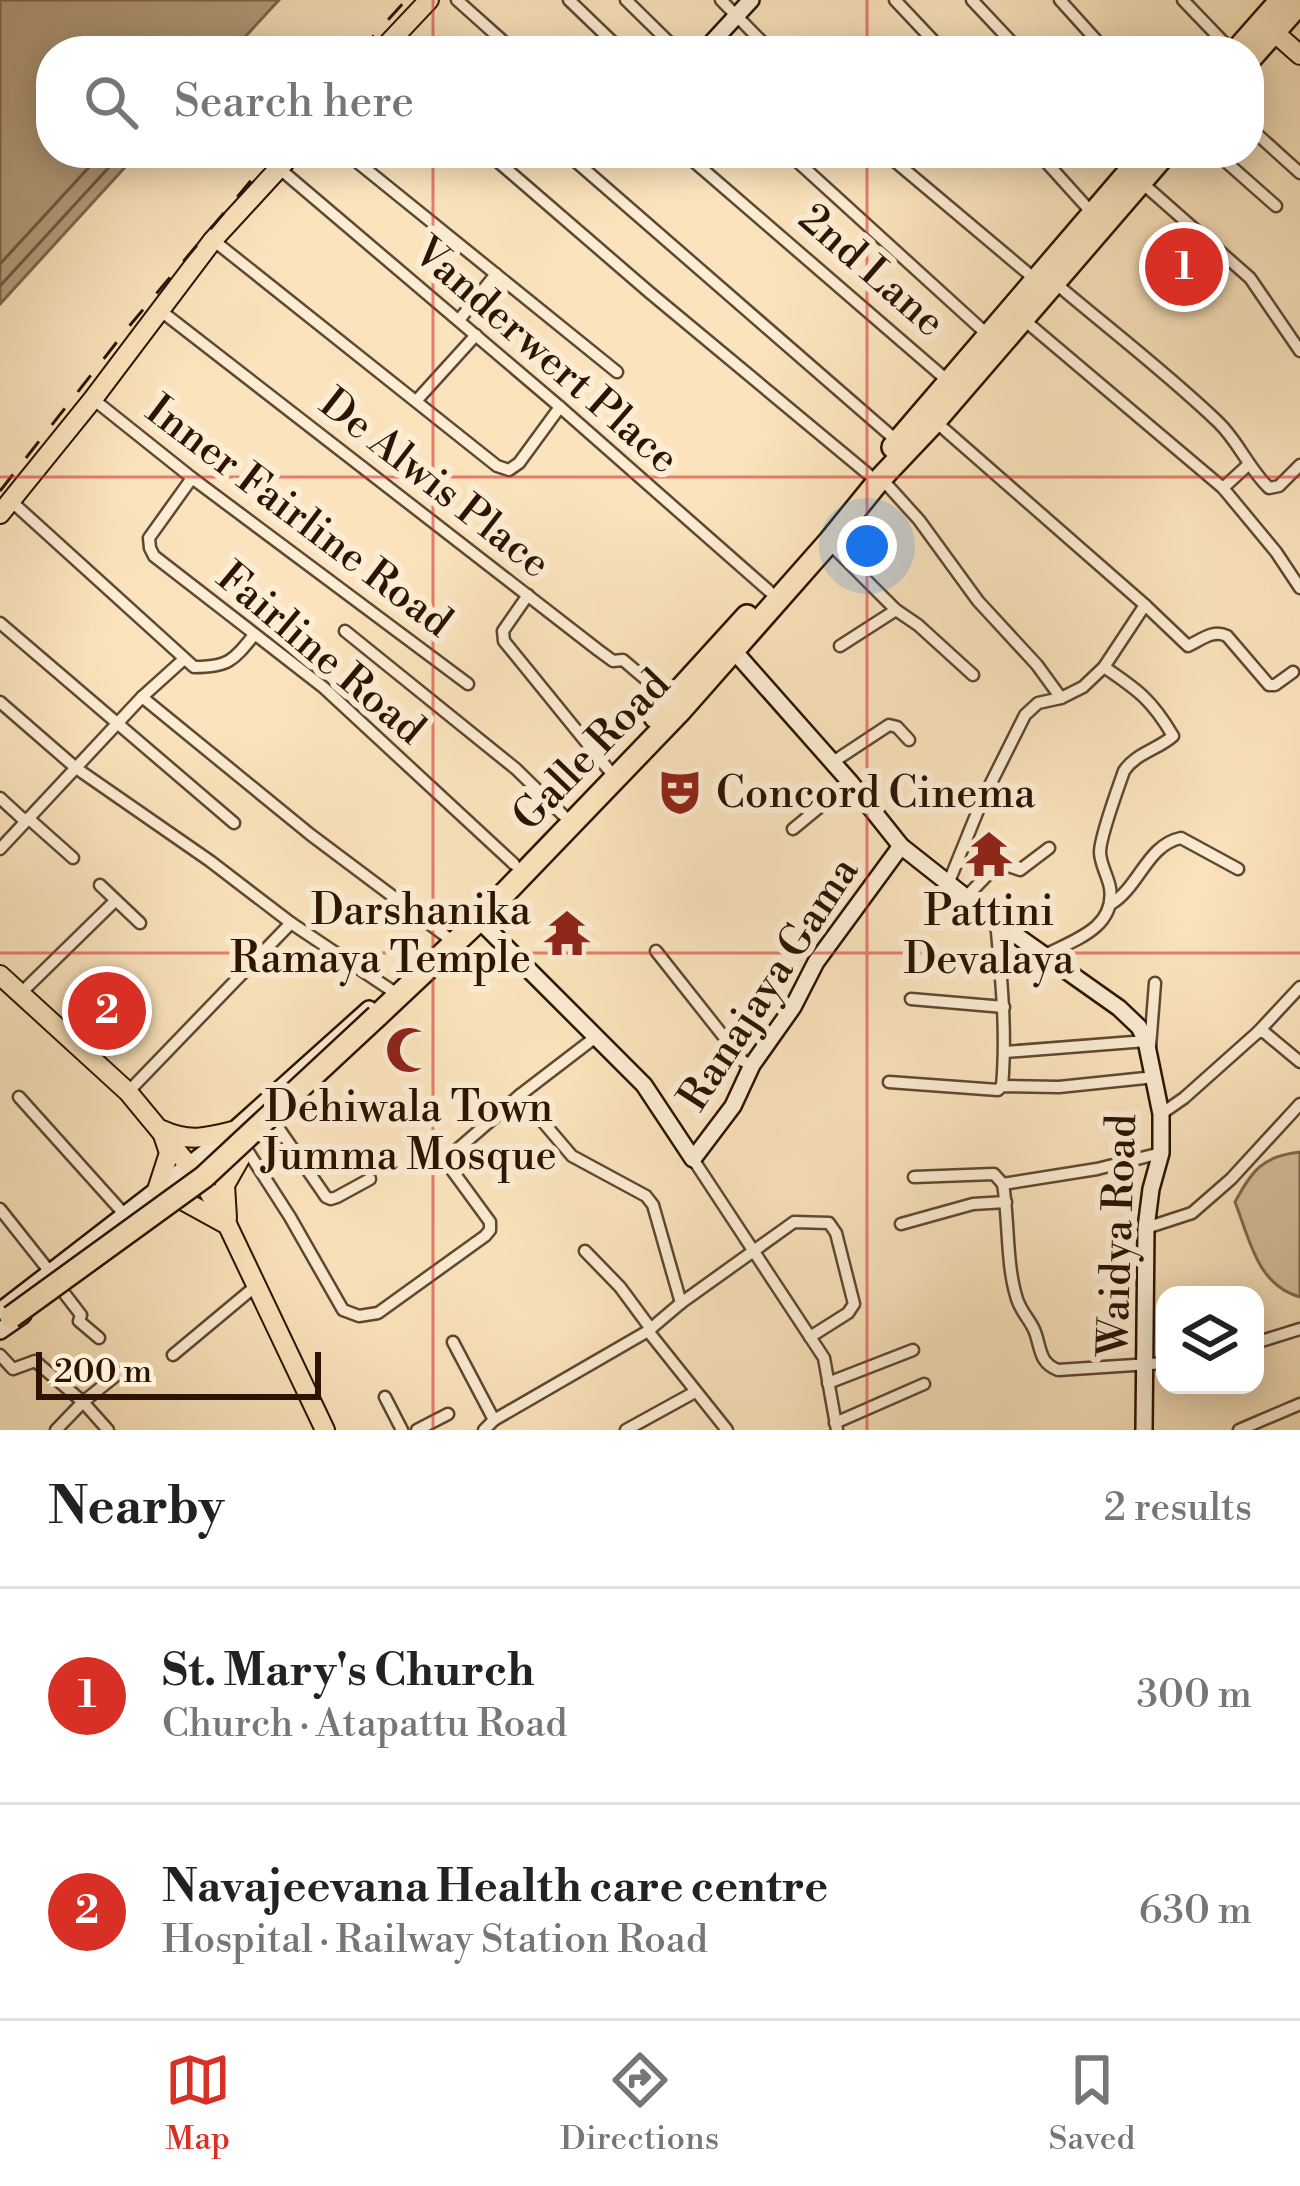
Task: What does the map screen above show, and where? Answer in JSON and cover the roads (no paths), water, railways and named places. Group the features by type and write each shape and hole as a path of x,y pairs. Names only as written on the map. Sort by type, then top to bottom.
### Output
{"highway":[{"path":"1247,36 1277,2"},
{"path":"1264,43 1300,3"},
{"name":"Galle Road","path":"3,1319 204,1177 375,1014 670,700 730,645 769,591 874,476 935,421 989,336 1045,281 1138,168"},
{"name":"Galle Road","path":"399,988 479,920 829,542 898,441 1023,319 1093,214 1146,168"}],"main road":[{"path":"395,36 430,0"},
{"path":"1274,32 1300,56"},
{"path":"5,507 213,240 280,168"},
{"path":"0,975 128,1092 205,1185 326,1430"},
{"path":"162,1130 178,1138 200,1139 233,1131"},
{"path":"157,1190 169,1154 162,1130"},
{"path":"228,1226 225,1185 244,1153"},
{"path":"184,1202 228,1226"}],"street":[{"path":"457,0 497,36"},
{"path":"568,0 606,36"},
{"path":"626,0 663,36"},
{"path":"721,0 756,36"},
{"path":"718,36 752,0"},
{"path":"895,0 929,36"},
{"path":"972,0 1006,36"},
{"path":"1060,0 1092,36"},
{"path":"1183,0 1219,36"},
{"path":"1264,141 1300,173"},
{"name":"Vanderwert Place","path":"294,168 459,320 769,591"},
{"path":"365,168 617,372"},
{"path":"505,168 874,476 919,520 978,601 1037,665 1060,698"},
{"path":"583,168 898,441"},
{"name":"2nd Lane","path":"701,168 954,387"},
{"path":"804,168 989,336"},
{"path":"903,168 1221,424 1269,488 1300,465"},
{"path":"1052,168 1093,214"},
{"path":"1127,168 1250,278 1300,351"},
{"path":"1233,168 1276,206"},
{"path":"213,240 497,466 508,470 520,463 560,407"},
{"path":"459,320 496,274"},
{"name":"De Alwis Place","path":"160,311 613,662 623,660 670,700"},
{"path":"1023,319 1223,488 1300,588"},
{"path":"417,400 476,335"},
{"name":"Inner Fairline Road","path":"93,399 468,684"},
{"path":"935,421 1188,646 1220,632 1269,685 1293,672"},
{"path":"1223,488 1248,465"},
{"name":"Fairline Road","path":"192,478 149,538 154,556 322,687 514,864"},
{"path":"5,507 194,667 220,667 235,658 254,635"},
{"path":"829,542 896,610 973,675"},
{"path":"528,596 503,631 504,640 608,769"},
{"path":"948,884 1025,715 1038,703 1083,687 1104,667 1145,605"},
{"path":"840,646 896,610"},
{"path":"0,622 233,823"},
{"path":"345,632 516,769 562,815"},
{"path":"730,645 901,846 1119,1008 1139,1027 1148,1045"},
{"path":"0,849 142,697 183,660"},
{"path":"1045,955 1097,928 1108,915 1110,886 1100,851 1124,771 1131,760 1173,736 1156,707 1104,667"},
{"path":"142,697 311,836 446,937"},
{"path":"0,702 76,768 291,923 399,988"},
{"path":"833,762 889,725 909,740"},
{"path":"794,829 850,782"},
{"path":"0,798 73,858"},
{"path":"1111,904 1122,897 1166,841 1181,838 1238,868"},
{"name":"Ranajaya Gama","path":"693,1159 733,1106 752,1065 794,1007 816,962 901,846"},
{"path":"965,898 999,863 1020,870 1049,848"},
{"path":"100,885 140,923"},
{"path":"22,992 115,901"},
{"path":"479,920 644,1085 824,1358 836,1426 924,1384"},
{"path":"889,1082 998,1090 1002,1086 1004,1007 996,921"},
{"path":"128,1092 291,923"},
{"path":"656,951 742,1061 752,1065"},
{"path":"1148,1045 1155,983"},
{"path":"1161,1114 1258,1032 1300,986"},
{"path":"3,1319 50,1272 233,1131 399,988"},
{"path":"3,1319 61,1289 244,1153 399,988"},
{"path":"911,999 1004,1007"},
{"path":"1258,1032 1300,1062"},
{"path":"244,1153 290,1217 343,1310 359,1316 378,1313 490,1230 490,1222 448,1166 451,1155 597,1036"},
{"path":"1005,1052 1148,1045"},
{"name":"Waidya Road","path":"1144,1430 1146,1228 1161,1153 1161,1114 1148,1045"},
{"path":"1002,1086 1059,1087 1155,1077"},
{"path":"520,1095 572,1156 646,1196 653,1205 681,1303"},
{"path":"19,1097 131,1210 149,1212 151,1225"},
{"path":"268,1100 267,1106 326,1197 337,1197 370,1179"},
{"path":"1146,1228 1192,1213 1232,1179 1300,1104"},
{"path":"1003,1184 1161,1153"},
{"path":"914,1177 994,1174 1003,1184 1015,1293 1048,1366 1058,1370 1156,1364"},
{"path":"901,1224 973,1204 1006,1202"},
{"path":"0,1209 50,1272"},
{"path":"484,1430 649,1330 794,1222 829,1223 836,1233 854,1304 810,1337"},
{"path":"585,1251 620,1288 727,1430"},
{"path":"173,1355 257,1285"},
{"path":"61,1289 81,1315 80,1321 99,1338"},
{"path":"1264,1340 1300,1329"},
{"path":"453,1342 494,1420"},
{"path":"828,1383 914,1350"},
{"path":"0,1355 13,1370 35,1361 108,1430"},
{"path":"56,1430 119,1373"},
{"path":"626,1430 695,1392"},
{"path":"385,1397 402,1430"},
{"path":"1239,1430 1300,1404"},
{"path":"1281,1412 1282,1430"},
{"path":"417,1430 448,1414"}],"water":[{"path":"0,0 279,0 246,36 36,36 36,168 124,168 0,304"}],"railway":[{"path":"374,36 406,0"},
{"path":"0,491 261,168"}],"place":[{"name":"St. Mary's Church","path":"1184,267"},
{"name":"Concord Cinema","path":"680,792"},
{"name":"Pattini Devalaya","path":"989,854"},
{"name":"Darshanika Ramaya Temple","path":"567,933"},
{"name":"Navajeevana Health care centre","path":"107,1011"},
{"name":"Dehiwala Town Jumma Mosque","path":"409,1050"}]}
